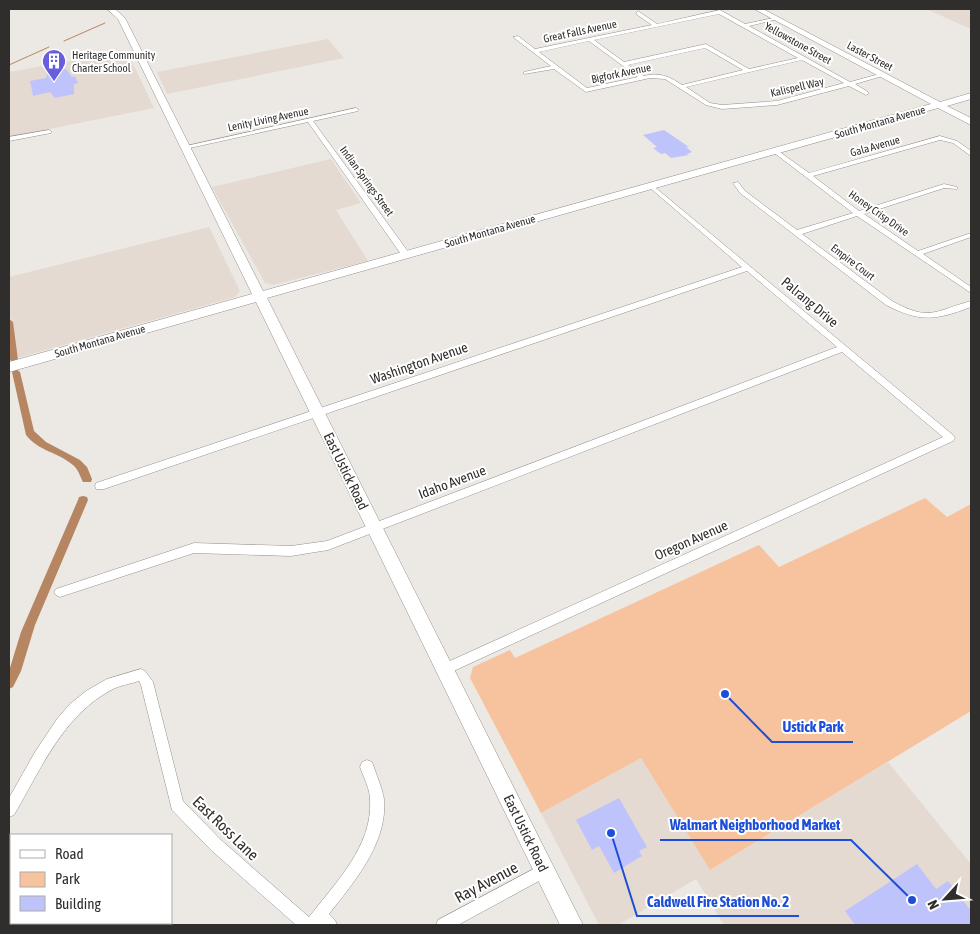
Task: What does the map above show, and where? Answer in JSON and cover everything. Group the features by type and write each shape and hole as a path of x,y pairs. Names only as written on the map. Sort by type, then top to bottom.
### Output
{"street":[{"name":"Laster Street","path":"758,9 971,122"},
{"name":"East Ustick Road","path":"117,11 572,925"},
{"name":"Great Falls Avenue","path":"534,51 720,12"},
{"name":"Yellowstone Street","path":"720,12 866,93"},
{"path":"638,13 656,25"},
{"path":"745,25 776,18"},
{"path":"516,37 554,67"},
{"path":"589,39 643,78"},
{"path":"623,64 706,46 748,71"},
{"path":"683,86 803,58"},
{"path":"526,73 554,67"},
{"name":"Bigfork Avenue","path":"554,67 586,90 659,76 666,77 683,86"},
{"name":"Kalispell Way","path":"683,86 714,106 777,103 883,75"},
{"name":"South Montana Avenue","path":"9,367 971,96"},
{"name":"Lenity Living Avenue","path":"185,148 356,110"},
{"name":"Indian Springs Street","path":"310,120 406,255"},
{"path":"9,139 49,132"},
{"name":"Gala Avenue","path":"809,175 940,138 947,138 971,154"},
{"name":"Honey Crisp Drive","path":"775,151 858,213 971,291"},
{"name":"Empire Court","path":"736,183 742,192 889,303 908,314 925,318 938,317 971,304"},
{"name":"Palrang Drive","path":"651,186 950,438"},
{"path":"796,233 944,186 956,188"},
{"path":"917,254 971,235"},
{"name":"Washington Avenue","path":"100,486 748,268"},
{"name":"Idaho Avenue","path":"60,592 194,548 291,552 328,545 843,348"},
{"name":"Oregon Avenue","path":"444,669 950,438"},
{"name":"East Ross Lane","path":"9,810 50,737 68,714 85,699 109,685 141,676 147,682 177,805 216,845 316,923"},
{"path":"316,923 364,856 375,825 377,800 367,767"},
{"name":"Ray Avenue","path":"443,925 545,870"}],"shaded area":[{"path":"926,9 971,9 971,29"},
{"path":"328,39 344,58 167,94 157,72"},
{"path":"127,51 154,108 9,137 9,72"},
{"path":"331,159 361,203 336,210 368,261 273,285 265,283 212,187"},
{"path":"209,227 240,291 235,297 17,358 9,307 9,277"},
{"path":"641,758 710,870 888,762 971,864 971,925 724,925 696,879 618,925 599,925 541,813"}],"green space":[{"path":"925,498 947,517 971,504 971,711 710,870 641,758 541,813 470,678 473,667 510,650 515,658 759,545 779,567"}],"building":[{"name":"Heritage Community Charter School","path":"66,69 72,77 75,76 78,83 74,84 74,94 55,98 50,92 33,96 30,81 46,78 48,72"},
{"path":"664,130 689,147 686,147 692,152 687,154 689,155 671,158 653,148 657,147 643,135"},
{"path":"619,798 647,847 639,851 642,856 614,873 599,846 592,850 576,820"},
{"path":"917,864 936,889 948,881 971,911 971,925 855,925 845,911"}],"waterway":[{"path":"64,41 105,23"},
{"path":"9,65 49,47"},
{"path":"9,322 14,360"},
{"path":"16,372 29,432 42,445 77,462 83,469 87,479"},
{"path":"9,683 15,671 29,625 83,500"}],"place":[{"name":"Heritage Community Charter School","path":"54,82"},
{"name":"Ustick Park","path":"725,694"},
{"name":"Caldwell Fire Station No. 2","path":"611,833"},
{"name":"Walmart Neighborhood Market","path":"912,900"}]}
